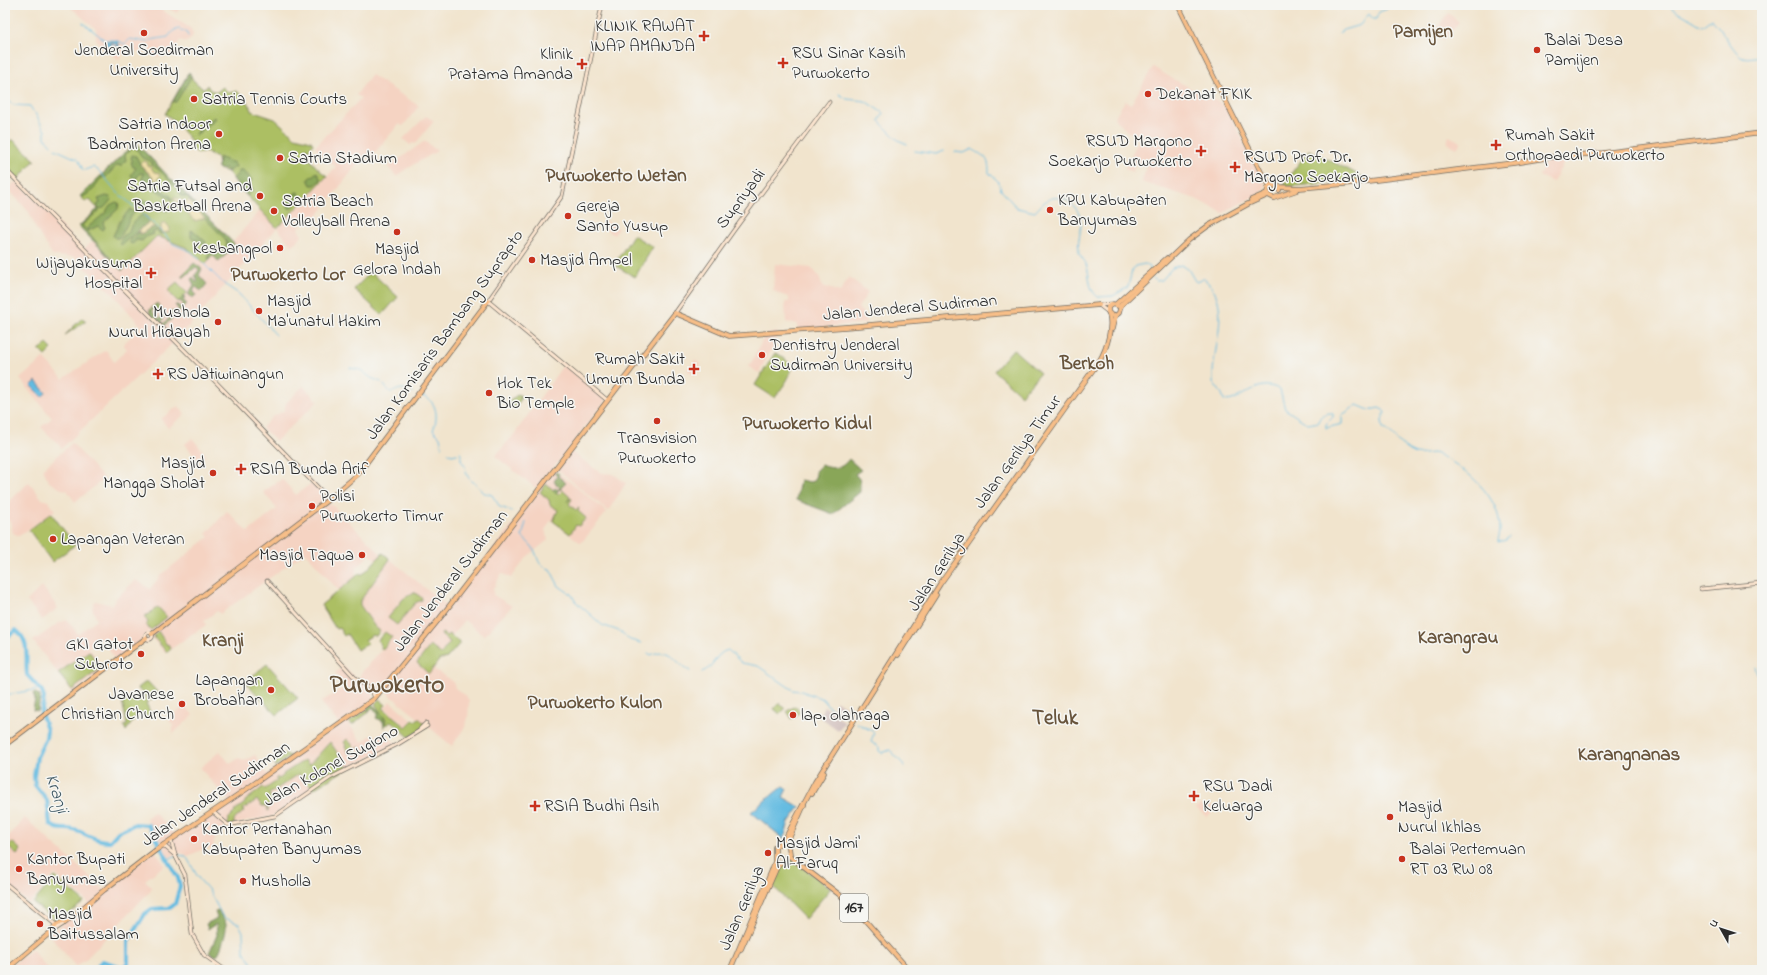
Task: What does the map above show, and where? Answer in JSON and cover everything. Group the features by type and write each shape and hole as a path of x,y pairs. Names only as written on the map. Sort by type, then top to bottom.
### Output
{"main road":[{"name":"Jalan Komisaris Bambang Suprapto","path":"152,634 357,475 488,301 561,198 602,5"},
{"path":"1178,5 1261,172 1270,186 1300,188 1762,133"},
{"name":"Supriyadi","path":"674,313 829,102"},
{"path":"5,169 328,499"},
{"path":"1095,369 1107,351 1115,316 1118,314 1122,305 1183,246 1208,226 1267,194 1270,186"},
{"path":"1277,187 1279,191 1277,196"},
{"path":"1267,194 1274,198 1300,188"},
{"path":"1099,305 1116,304 1140,284 1146,281"},
{"path":"488,301 607,400"},
{"path":"1108,313 1108,307 1111,304"},
{"path":"1116,304 1120,309"},
{"path":"1099,305 1108,313 1115,316"},
{"name":"Jalan Jenderal Sudirman","path":"6,970 52,932 54,924 64,922 156,850 326,734 378,695 674,313 683,315 724,335 853,327 1099,305"},
{"name":"Jalan Gerilya Timur","path":"971,539 1095,369 1104,353 1111,322 1108,313"},
{"name":"Jalan Gerilya","path":"779,843 786,837 804,803 931,600 1022,468"},
{"name":"Jalan Gerilya","path":"950,572 971,539"},
{"path":"267,581 356,679 372,689 374,696 378,695"},
{"path":"1701,589 1762,583"},
{"path":"5,745 146,638 147,633 152,634"},
{"name":"Jalan Kolonel Sugiono","path":"213,812 228,825 275,816 330,778 398,744 426,724"},
{"name":"Jalan Gerilya","path":"790,849 788,843 804,803"},
{"path":"171,840 175,856"},
{"path":"779,843 787,844 790,849 789,856 784,860 779,859 775,855 774,849 779,843"},
{"path":"163,845 175,856 183,869 187,882 192,934 204,955 225,970"},
{"name":"Jalan Gerilya","path":"731,970 760,901 773,867 775,855"},
{"name":"167","path":"789,856 849,902 909,970"},
{"name":"Jalan Gerilya","path":"760,901 777,868 784,860"},
{"path":"5,883 54,924"},
{"name":"Jalan Jenderal Sudirman","path":"65,923 87,904"},
{"path":"52,932 65,923"}],"shaded area":[{"name":"Jenderal Soedirman University","path":"68,5 162,5 160,9 190,28 193,33 192,38 187,42 180,40 172,53 166,56 156,57 150,53 137,52 134,49 130,51 127,48 119,59 109,54 100,45 96,39 96,29"},
{"path":"167,5 181,6 177,13 166,7"},
{"path":"1448,13 1459,22 1444,40 1434,32"},
{"name":"RSUD Margono Soekarjo Purwokerto","path":"1153,67 1226,106 1265,184 1264,189 1260,193 1223,213 1196,199 1141,182 1147,167 1136,162 1132,172 1125,168 1141,135 1128,132 1114,118 1125,101 1131,104"},
{"path":"371,75 419,106 403,126 399,124 371,157 359,162 313,221 305,214 298,221 302,224 298,229 302,236 292,246 277,228 175,341 62,448 41,427 52,418 20,379 44,358 63,379 106,350 114,362 127,349 123,344 142,327 113,294 74,257 53,256 36,229 29,212 8,189 16,181 84,249 93,241 121,271 157,236 187,248 205,264 213,256 233,242 260,210 278,228 336,167 316,149 316,146 361,98 356,95"},
{"path":"426,116 434,121 415,144 413,143 410,145 403,139"},
{"path":"1449,136 1461,142 1457,148 1446,142"},
{"path":"425,141 437,151 406,169 397,177 388,167"},
{"path":"1566,159 1553,182 1539,176 1547,161"},
{"path":"605,221 618,228 614,235 603,227"},
{"path":"775,264 811,268 819,276 822,286 840,292 849,277 868,292 858,308 865,315 866,323 797,330 798,324 786,322 785,302 789,302 789,297 779,294 773,290"},
{"name":"Dentistry Jenderal Sudirman University","path":"777,332 775,347 772,348 759,373 749,367 765,335"},
{"name":"Rumah Sakit Umum Bunda","path":"695,360 701,365 694,375 687,370"},
{"path":"564,364 606,400 537,489 495,456 513,436"},
{"path":"303,386 318,401 276,441 262,428 272,417 284,411 286,403"},
{"path":"178,406 185,414 168,428 161,419"},
{"path":"192,438 206,455 198,461 185,444"},
{"path":"72,443 104,479 75,502 67,490 61,489 49,482 43,469"},
{"path":"570,451 601,473 613,474 626,483 608,511 556,468"},
{"path":"555,470 607,512 581,543 551,520 545,530 548,540 528,556 511,578 502,573 492,590 494,591 493,595 512,606 484,636 464,620 452,636 460,643 447,658 439,660 434,669 453,682 455,688 466,696 469,701 468,718 465,727 452,746 383,689 372,689 374,699 346,720 362,742 370,736 377,736 385,731 391,740 398,744 348,768 272,816 227,826 226,824 214,841 213,848 203,849 188,856 182,853 177,853 169,858 146,818 154,812 177,836 229,801 200,768 220,751 230,764 239,758 244,761 255,755 267,774 339,724 321,702 346,686 335,673 344,666 358,680 361,673 387,644 387,633 383,634 378,630 360,605 360,601 390,559 448,607"},
{"path":"282,479 296,495 313,482 328,498 326,504 331,504 382,555 376,560 370,554 356,569 355,577 339,591 300,546 305,552 303,554 220,614 217,611 204,621 206,625 165,653 152,638 153,635 149,632 141,641 115,661 104,639 96,641 88,647 105,669 73,693 33,641 59,623 67,620 78,634 97,619 92,608 95,601 112,605 117,597 136,580 150,589 161,575 209,537 206,534 227,511 248,532 277,509 263,492"},
{"path":"29,482 42,499 48,501 55,510 19,536 13,533 10,521 5,520 5,506"},
{"path":"42,586 58,608 42,620 27,601"},
{"path":"390,701 412,720 407,727 385,708"},
{"path":"837,701 851,710 846,715 834,706"},
{"path":"185,706 193,715 173,734 173,725 168,719"},
{"path":"824,706 845,722 838,730 819,716"},
{"path":"1201,804 1206,808 1209,805 1212,806 1215,810 1207,817 1196,808"},
{"path":"25,818 104,890 156,850 157,854 165,865 145,880 152,887 150,891 86,959 76,967 49,934 89,903 55,874 29,904 5,882 5,840"},
{"path":"32,949 48,970 6,970"}],"green space":[{"path":"189,72 193,80 203,89 205,89 207,85 210,90 217,92 223,87 229,93 237,91 250,105 251,111 275,119 295,137 311,141 313,144 308,151 307,148 304,149 308,157 320,171 327,176 277,228 247,196 228,172 218,168 217,158 205,151 198,154 192,148 192,143 182,130 182,126 165,114"},
{"path":"189,72 191,76 190,79 176,102 173,102"},
{"path":"214,117 215,120 195,136 196,133"},
{"path":"12,139 35,160 17,180 5,169 5,147"},
{"path":"135,142 235,245 219,262 213,256 205,264 187,248 157,236 122,271 79,226 98,209 89,199 85,202 80,196"},
{"path":"135,142 235,245 219,262 213,256 209,259 208,258 210,252 207,249 211,250 215,247 222,252 227,244 225,239 194,207 188,197 181,196 180,192 152,165 150,161 142,158 137,149 132,148 126,153 126,160 121,166 117,165 105,178 102,175"},
{"path":"1309,150 1367,179 1285,187 1284,183"},
{"path":"132,155 136,156 140,164 152,177 156,186 171,196 172,200 155,189 149,181 141,180 144,174 139,174 137,178 132,178 131,175 136,168 133,167 131,162 133,161 131,159"},
{"path":"219,157 234,163 236,167 228,172 226,171 228,170 226,168 221,170 218,168"},
{"path":"239,170 243,170 252,180 249,184 253,190 247,196 233,179"},
{"path":"317,172 321,180 315,185 311,185 308,179"},
{"path":"101,175 103,178 100,179 93,190 82,198 80,196"},
{"path":"297,192 301,198 290,209 286,203 295,198 295,193"},
{"path":"106,196 110,197 111,200 104,208 99,209 97,205 100,203 98,199"},
{"path":"144,200 161,206 165,205 169,210 166,211 148,204 141,206 138,202"},
{"path":"116,202 119,203 118,209 103,223 105,228 103,230 98,226 88,231 87,228 105,213 110,205"},
{"path":"98,209 99,211 82,225 118,267 79,226"},
{"path":"130,209 135,212 119,238 115,238 113,236 120,221"},
{"path":"144,214 148,218 149,222 121,245 119,243 123,236 129,232 130,227 136,219"},
{"path":"154,227 162,233 161,235 156,231 153,232 154,234 146,237 142,241 137,240 132,244 129,242 131,238 134,239 137,233"},
{"path":"191,230 206,242 205,245 191,237"},
{"path":"633,235 653,247 635,277 614,265"},
{"path":"194,263 202,269 199,275 207,284 201,291 196,287 193,290 196,295 192,298 188,294 194,285 191,279 193,277 196,282 198,281 195,275 199,270 196,267 183,278 181,276"},
{"path":"371,272 398,297 382,315 354,289"},
{"path":"177,282 187,293 178,302 169,292 169,289"},
{"path":"184,296 185,297 183,300 187,304 163,327 149,313 150,309 157,303 163,313 155,308 152,311 159,319 164,313 166,314 162,321 163,324 173,315 170,312 172,310 175,313 179,310 175,305 178,305 180,308 184,304 179,301"},
{"path":"82,318 86,321 65,335"},
{"path":"47,344 52,349 45,356 39,350"},
{"path":"1013,349 1040,373 1021,395 994,371"},
{"path":"775,353 788,362 791,366 791,370 790,375 775,398 755,385"},
{"path":"518,394 521,396 520,401 513,408 509,402"},
{"path":"849,459 861,470 855,474 860,480 860,492 833,514 796,500 800,480 810,482 813,481 816,475 815,471 821,465 836,468 846,463"},
{"path":"557,472 559,474 558,476 566,483 556,493 553,490 555,488 558,490 560,487 554,482 557,476 554,473"},
{"path":"546,484 559,494 562,491 560,488 570,497 567,502 571,498 572,499 569,504 576,510 579,508 578,511 586,518 579,526 576,525 570,534 553,521 558,510 550,505 549,500 540,492"},
{"name":"Lapangan Veteran","path":"51,513 75,545 52,562 29,530"},
{"path":"383,553 390,559 360,601 360,605 375,627 380,631 376,636 372,635 365,640 368,644 357,650 347,634 344,636 339,628 336,629 321,605 359,574 363,574"},
{"path":"414,592 422,598 422,600 415,603 397,625 388,618 403,599"},
{"path":"158,607 167,617 151,630 146,625 148,622 144,617"},
{"path":"158,631 171,649 167,652 155,639 154,635"},
{"path":"385,632 392,637 382,650 378,640"},
{"path":"442,633 446,636 449,634 460,643 447,658 439,660 429,674 417,663 430,646 441,654 450,642 441,635"},
{"path":"89,651 101,668 72,690 58,673"},
{"name":"Lapangan Brobahan","path":"267,664 298,698 277,715 245,682"},
{"path":"147,681 158,693 151,701 138,688"},
{"path":"33,693 40,696 38,711 33,710 35,699"},
{"path":"143,697 149,702 146,703 152,716 138,714 126,731 124,726 127,725 122,701"},
{"path":"379,699 386,705 383,708 406,727 413,720 415,721 419,718 427,726 409,737 392,721 387,725 386,720 375,704"},
{"path":"371,703 383,715 386,724 384,728 383,721 376,718 378,714 373,708 369,711 367,708"},
{"name":"lap. olahraga","path":"779,703 785,709 780,714 774,709"},
{"name":"lap. olahraga","path":"797,707 800,712 792,719 787,711"},
{"path":"367,709 369,712 352,725 349,722"},
{"path":"347,739 356,749 360,747 349,753 344,742"},
{"path":"330,742 348,768 312,790 310,785 299,774 269,794 273,801 268,805 268,811 266,806 262,806 257,800 243,809 244,811 234,820 234,825 227,826 228,819 235,812 234,811 245,803 245,801 263,787 265,789 277,781 277,777 279,779 284,775 283,774 305,760 309,765"},
{"path":"285,754 291,756 275,767 276,760"},
{"path":"12,842 21,850 17,855 8,847"},
{"path":"788,860 794,861 831,888 805,919 772,885 782,863"},
{"path":"55,877 84,902 58,922 33,903"},
{"path":"218,911 225,921 226,929 217,956 209,953 217,935 216,924 208,929 206,924 217,918 215,912"}],"sand":[{"path":"143,161 147,162 148,166 151,167 154,172 159,173 160,176 156,181 140,164"},
{"path":"174,197 187,202 189,200 205,218 195,221 173,198"},
{"path":"149,222 154,227 140,234 141,232 137,232"},
{"path":"165,222 170,228 169,232 164,233 161,230 161,224"}],"water":[{"path":"106,41 117,41 120,47 118,49 117,45 111,42 107,46 105,45"},
{"path":"109,45 113,45 117,49 114,50 108,47"},
{"path":"36,381 46,393 42,397 31,386"},
{"path":"783,786 787,789 783,797 800,807 789,822 784,839 751,812"}],"waterway":[{"path":"1339,33 1343,30 1360,25 1369,14 1373,19 1376,19 1379,12 1387,9 1389,5"},
{"path":"1667,5 1702,26 1711,19 1739,55 1745,58 1762,56"},
{"path":"83,23 105,40 115,40 125,44 130,39 148,42 150,40 168,37 174,30 179,29 186,32 188,36"},
{"path":"839,94 847,99 865,101 883,113 879,121 898,140 907,144"},
{"path":"5,100 14,105 30,106 33,111"},
{"path":"35,113 45,131 45,138 51,145"},
{"path":"55,149 77,159"},
{"path":"955,152 964,153 972,149 983,156 987,160 989,173 999,182 1001,190 1017,208 1035,212 1047,200 1055,198 1066,200 1075,207 1081,223 1078,244 1079,253 1088,269 1092,290 1098,297 1113,296 1128,287 1132,271 1135,266 1145,264 1150,267 1150,270"},
{"path":"915,151 936,154 944,151"},
{"path":"79,161 83,170"},
{"path":"85,170 93,167 99,171 118,193 161,230 173,244 192,252 224,284 239,294 276,335"},
{"path":"1153,278 1156,281 1162,280 1172,268 1181,265 1188,269 1195,281 1197,282 1203,278 1213,288 1218,300 1220,313 1213,369 1213,382 1222,394 1224,400 1229,401 1235,399 1256,388 1272,386 1280,390 1285,409 1308,424 1319,422 1322,416 1328,413 1333,414 1333,417 1326,424 1326,428 1342,424 1342,415 1357,405 1369,410 1379,408 1385,411 1382,421 1383,428 1408,451 1416,454 1435,453 1470,475 1488,495 1495,506 1499,518 1500,530 1498,542 1506,540 1509,536"},
{"path":"350,368 361,370 371,378 381,382"},
{"path":"384,385 391,392 399,389 413,392"},
{"path":"421,396 430,401 435,409 436,420 433,430 440,437 442,447"},
{"path":"448,453 452,455 461,453 461,461 465,466 467,475 470,479 482,492 492,495 500,507 512,511"},
{"path":"526,522 522,537 532,547 540,564 550,569 559,586 572,595 575,601 602,625 619,631 630,640 641,643"},
{"name":"Kranji","path":"5,639 16,630 21,635 26,645 27,675 42,691 44,698 41,713 47,730 46,738 37,757 34,776 35,785 47,800 50,824 58,828 78,831 96,839 105,841 110,841 118,832 135,824 148,825 178,878 180,886 175,904 170,908 152,909 145,914 128,941 128,964 122,967 102,961 95,970"},
{"path":"702,672 710,667 720,654 728,650 742,663 758,666 793,690 800,691"},
{"path":"648,653 651,655 658,652 668,654 690,671"},
{"path":"1755,667 1757,674 1762,677"},
{"path":"5,695 40,689"},
{"path":"801,691 823,699 829,707 850,719"},
{"path":"857,723 874,732 871,742 879,747 879,751 882,753 890,750 905,766"},
{"name":"Kranji","path":"167,860 177,855 186,856 199,879 208,889 223,917 239,924 243,932 244,951 256,970"}],"place":[{"name":"Jenderal Soedirman University","path":"144,33"},
{"name":"KLINIK RAWAT INAP AMANDA","path":"704,36"},
{"name":"Balai Desa Pamijen","path":"1537,50"},
{"name":"RSU Sinar Kasih Purwokerto","path":"783,63"},
{"name":"Klinik Pratama Amanda","path":"582,64"},
{"name":"Dekanat FKIK","path":"1148,94"},
{"name":"Satria Tennis Courts","path":"194,99"},
{"name":"Satria Indoor Badminton Arena","path":"219,134"},
{"name":"Rumah Sakit Orthopaedi Purwokerto","path":"1496,145"},
{"name":"RSUD Margono Soekarjo Purwokerto","path":"1201,151"},
{"name":"Satria Stadium","path":"280,158"},
{"name":"RSUD Prof. Dr. Margono Soekarjo","path":"1235,167"},
{"name":"Satria Futsal and Basketball Arena","path":"260,196"},
{"name":"KPU Kabupaten Banyumas","path":"1050,210"},
{"name":"Satria Beach Volleyball Arena","path":"274,211"},
{"name":"Gereja Santo Yusup","path":"568,216"},
{"name":"Masjid Gelora Indah","path":"397,232"},
{"name":"Kesbangpol","path":"280,248"},
{"name":"Masjid Ampel","path":"532,260"},
{"name":"Wijayakusuma Hospital","path":"151,273"},
{"name":"Masjid Ma'unatul Hakim","path":"259,311"},
{"name":"Mushola Nurul Hidayah","path":"218,322"},
{"name":"Dentistry Jenderal Sudirman University","path":"762,355"},
{"name":"Rumah Sakit Umum Bunda","path":"694,369"},
{"name":"RS Jatiwinangun","path":"158,374"},
{"name":"Hok Tek Bio Temple","path":"489,393"},
{"name":"Transvision Purwokerto","path":"657,421"},
{"name":"RSIA Bunda Arif","path":"241,469"},
{"name":"Masjid Mangga Sholat","path":"213,473"},
{"name":"Polisi Purwokerto Timur","path":"312,506"},
{"name":"Lapangan Veteran","path":"53,539"},
{"name":"Masjid Taqwa","path":"362,555"},
{"name":"GKI Gatot Subroto","path":"141,654"},
{"name":"Lapangan Brobahan","path":"271,690"},
{"name":"Javanese Christian Church","path":"182,704"},
{"name":"lap. olahraga","path":"793,715"},
{"name":"RSU Dadi Keluarga","path":"1194,796"},
{"name":"RSIA Budhi Asih","path":"535,806"},
{"name":"Masjid Nurul Ikhlas","path":"1390,817"},
{"name":"Kantor Pertanahan Kabupaten Banyumas","path":"194,839"},
{"name":"Masjid Jami' Al-Faruq","path":"768,853"},
{"name":"Balai Pertemuan RT 03 RW 08","path":"1402,859"},
{"name":"Kantor Bupati Banyumas","path":"19,869"},
{"name":"Musholla","path":"243,881"},
{"name":"Masjid Baitussalam","path":"40,924"}],"district":[{"name":"Pamijen","path":"1423,32"},
{"name":"Purwokerto Wetan","path":"616,176"},
{"name":"Purwokerto Lor","path":"288,275"},
{"name":"Berkoh","path":"1087,364"},
{"name":"Purwokerto Kidul","path":"807,424"},
{"name":"Karangrau","path":"1458,638"},
{"name":"Kranji","path":"223,641"},
{"name":"Purwokerto","path":"387,686"},
{"name":"Purwokerto Kulon","path":"595,703"},
{"name":"Teluk","path":"1055,719"},
{"name":"Karangnanas","path":"1629,755"}]}
